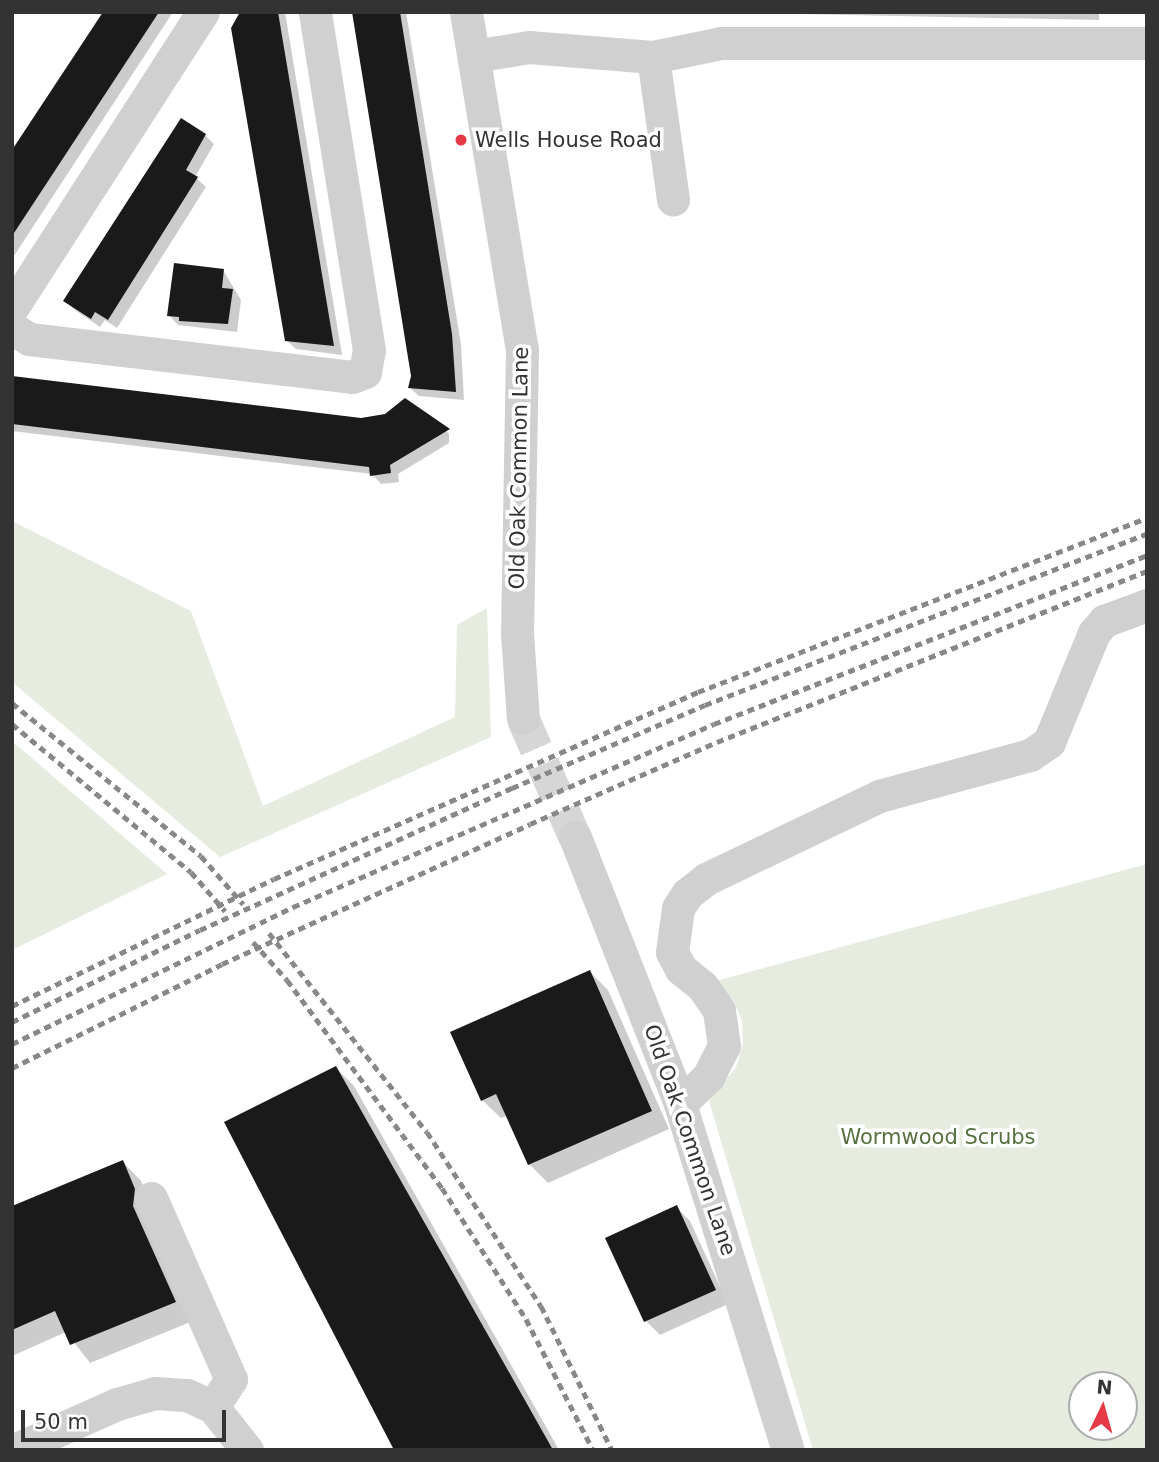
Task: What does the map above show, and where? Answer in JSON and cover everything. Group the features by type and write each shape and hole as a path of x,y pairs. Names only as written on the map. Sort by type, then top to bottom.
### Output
{"street":[{"path":"12,308 203,12"},
{"path":"12,328 29,339 352,377 365,372 369,350 316,12"},
{"name":"Old Oak Common Lane","path":"466,12 522,349 517,633 523,718"},
{"path":"474,56 529,47 653,57 721,43 1147,43"},
{"path":"653,57 673,200"},
{"path":"680,1104 708,1077 724,1046 719,1010 702,986 681,969 672,952 676,917 687,894 706,879 879,796 1030,755 1049,742 1094,633 1104,621 1147,605"},
{"name":"Old Oak Common Lane","path":"575,836 680,1104 788,1450"},
{"path":"151,1198 231,1379 213,1407"},
{"path":"14,1450 117,1404 155,1393 187,1395 213,1407 247,1450"}],"green space":[{"path":"12,521 191,611 263,806 455,717 457,625 487,608 491,737 220,857 12,682"},
{"path":"12,741 167,874 12,950"},
{"name":"Wormwood Scrubs","path":"1147,864 1147,1450 813,1450 709,1101 736,1067 743,1044 742,1020 733,1000 716,981"}],"building":[{"path":"103,12 159,12 12,236 12,150"},
{"path":"240,12 278,12 334,346 285,341 231,28"},
{"path":"352,12 400,12 452,334 456,392 408,388 411,376"},
{"path":"181,118 206,134 186,170 198,177 108,320 95,312 91,319 63,301"},
{"path":"174,263 224,269 222,288 233,289 228,324 179,321 179,317 167,316"},
{"path":"12,376 361,418 385,414 405,398 450,429 390,465 391,473 370,476 369,467 12,424"},
{"path":"590,970 652,1111 528,1165 496,1094 481,1101 450,1032"},
{"path":"336,1066 553,1450 394,1450 224,1122"},
{"path":"123,1160 135,1189 133,1206 176,1302 70,1345 55,1311 12,1330 12,1206"},
{"path":"677,1205 716,1290 644,1322 605,1238"}],"tunnel":[{"path":"523,718 575,837"}],"railway":[{"path":"12,1006 274,879 698,692 1147,518"},
{"path":"12,1022 200,930 512,788 705,705 1147,534"},
{"path":"12,1044 293,907 714,724 1147,555"},
{"path":"12,1068 222,964 717,742 1147,571"},
{"path":"12,703 201,856 243,904"},
{"path":"12,724 191,872 225,911"},
{"path":"269,933 427,1132 541,1306 612,1450"},
{"path":"253,942 287,980 442,1188 526,1319 593,1450"}],"place":[{"name":"Wells House Road","path":"461,140"}]}
